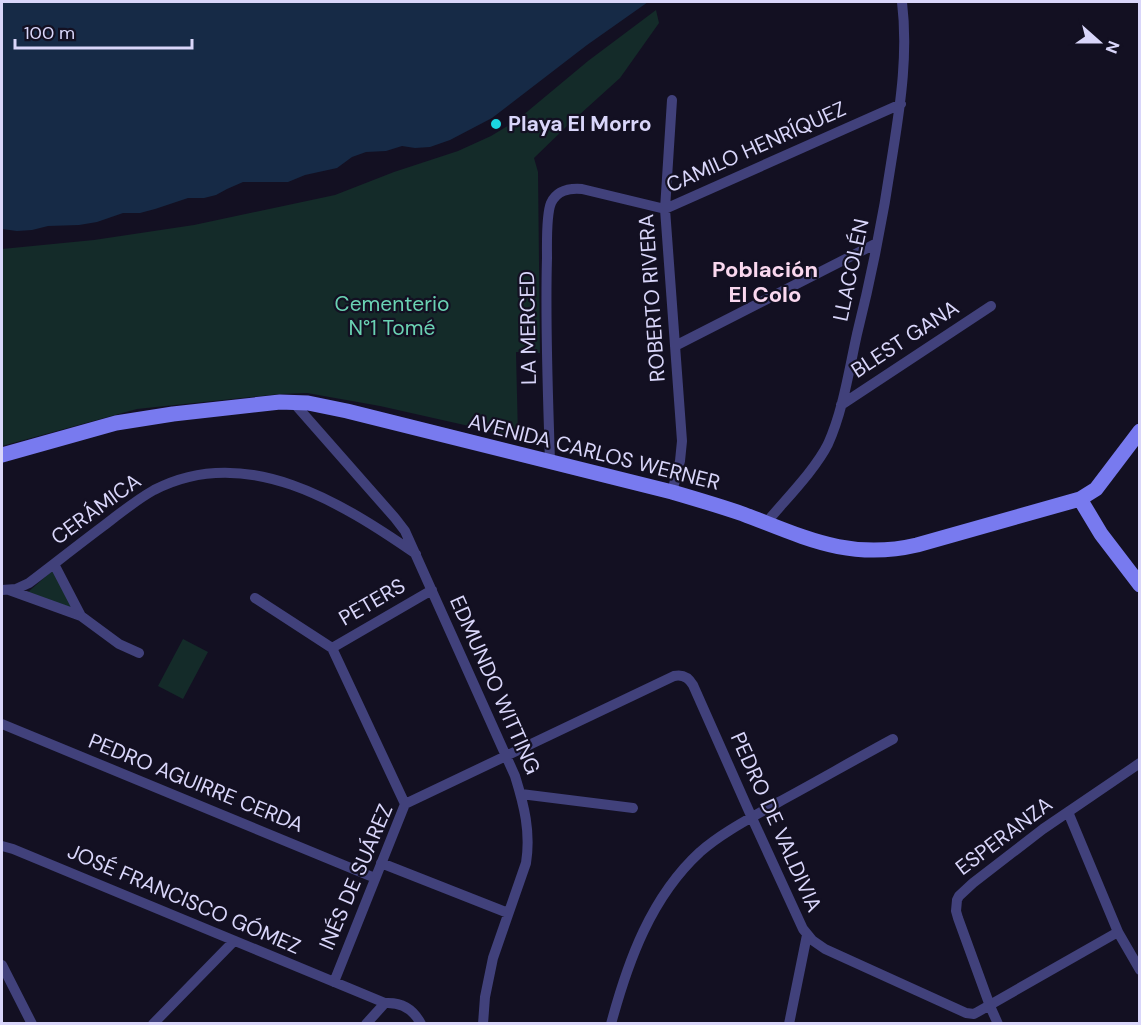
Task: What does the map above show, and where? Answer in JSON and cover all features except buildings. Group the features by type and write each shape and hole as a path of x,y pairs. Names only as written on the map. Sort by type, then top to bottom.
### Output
{"main road":[{"name":"AVENIDA CARLOS WERNER","path":"2,455 97,428 136,420 266,403 315,404 672,492 721,506 832,546 860,550 886,550 917,544 1080,500 1102,483 1140,431"},
{"path":"1080,500 1101,534 1140,585"}],"street":[{"name":"LLACOLÉN","path":"766,523 821,456 831,438 841,405 877,243 900,104 905,54 902,2"},
{"name":"ROBERTO RIVERA","path":"672,100 665,209 682,441 680,461 672,492"},
{"name":"CAMILO HENRÍQUEZ","path":"556,196 570,188 582,189 665,209 900,104"},
{"name":"LA MERCED","path":"550,462 547,252 550,208 556,196"},
{"path":"675,346 877,243"},
{"name":"BLEST GANA","path":"841,405 991,306"},
{"name":"EDMUNDO WITTING","path":"293,402 400,524 409,538 521,794 527,823 528,850 522,877 493,957 484,997 483,1023"},
{"name":"CERÁMICA","path":"5,590 29,583 131,504 150,492 170,482 207,474 253,475 305,489 356,515 416,554"},
{"path":"54,564 81,616"},
{"path":"5,590 81,616 119,644 139,653"},
{"name":"PETERS","path":"332,648 432,590"},
{"path":"255,598 332,648 405,804"},
{"name":"INÉS DE SUÁREZ","path":"334,982 405,804 674,676 685,677"},
{"name":"PEDRO DE VALDIVIA","path":"685,677 693,685 807,935 789,1023"},
{"name":"PEDRO AGUIRRE CERDA","path":"2,724 375,878"},
{"path":"610,1023 626,972 652,914 683,870 699,853 752,818 893,739"},
{"name":"ESPERANZA","path":"990,1006 958,918 957,900 983,875 1068,812 1140,763"},
{"path":"521,794 633,808"},
{"path":"1068,812 1118,932 1140,970"},
{"name":"JOSÉ FRANCISCO GÓMEZ","path":"2,846 385,1003 399,1004 409,1008 421,1023"},
{"path":"381,863 508,913"},
{"path":"807,935 832,953 970,1014 990,1006 1118,932"},
{"path":"153,1023 234,940"},
{"path":"2,965 32,1023"},
{"path":"366,1023 385,1003"},
{"path":"990,1006 998,1023"}],"green space":[{"name":"Cementerio N°1 Tomé","path":"656,10 659,23 620,78 534,158 538,172 540,353 516,352 518,437 380,406 307,393 137,409 2,446 2,249 94,240 194,225 335,195 458,151 491,136 516,121 588,61"},
{"path":"53,570 73,606 70,610 27,593"},
{"path":"183,639 208,652 183,699 158,686"}],"water":[{"path":"2,2 648,2 587,45 492,118 450,140 430,147 402,146 386,151 366,152 352,157 337,168 305,175 288,182 243,182 216,195 188,198 140,213 123,213 97,222 79,225 48,226 17,231 2,229"}],"place":[{"name":"Playa El Morro","path":"496,124"}],"district":[{"name":"Población El Colo","path":"765,282"}]}
